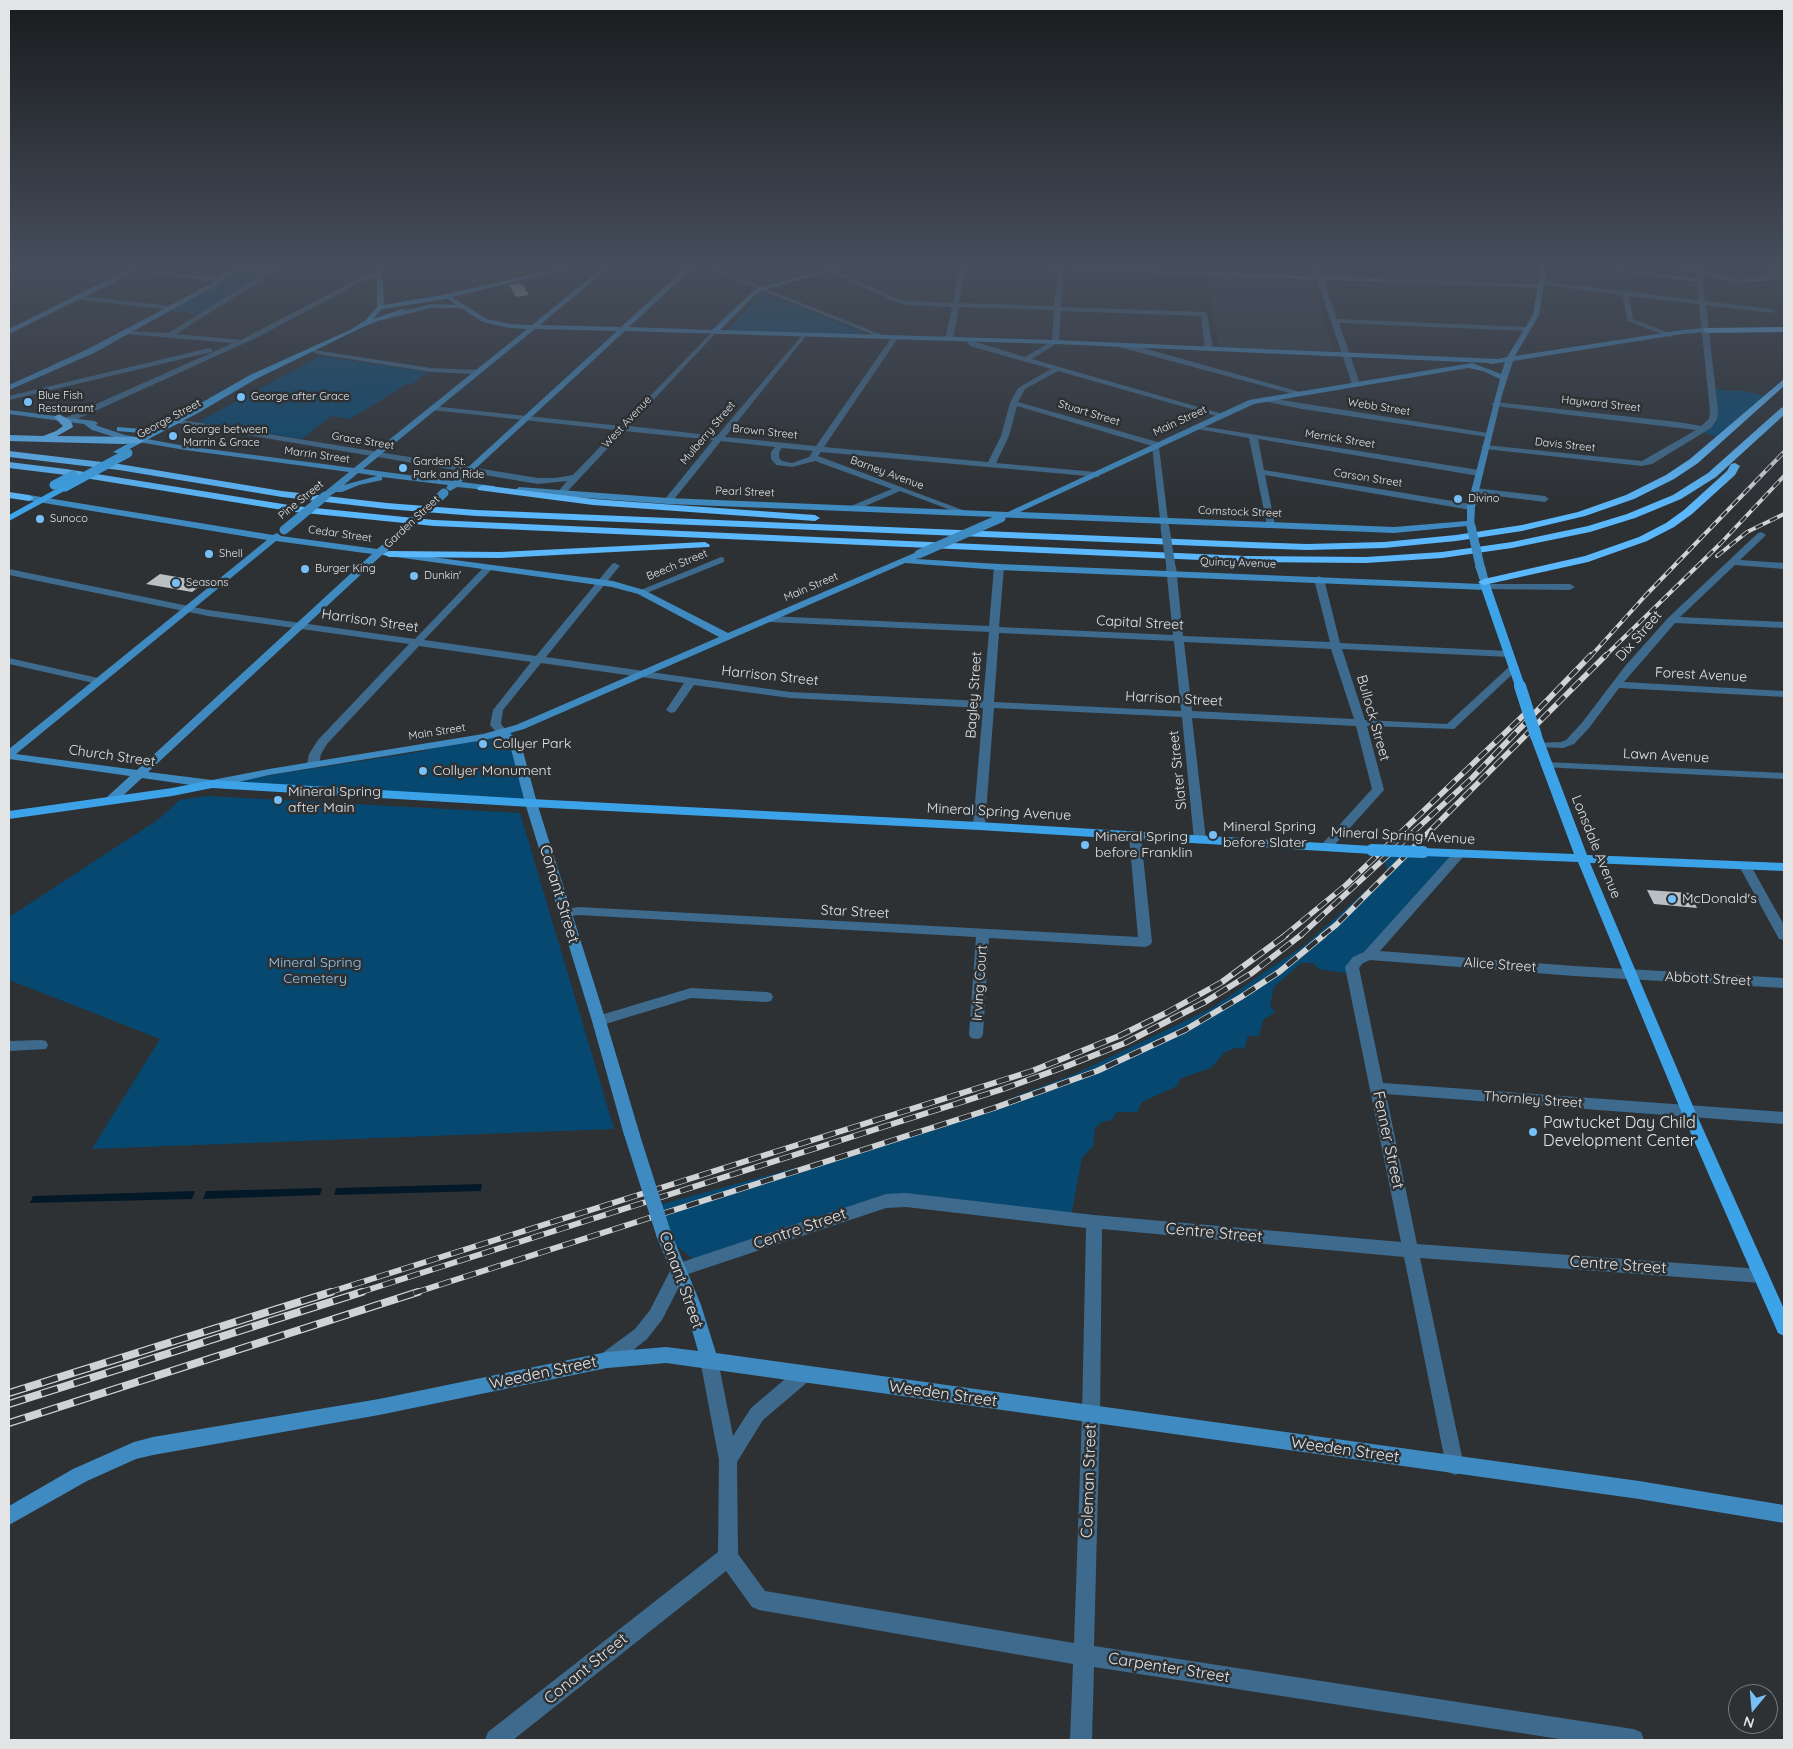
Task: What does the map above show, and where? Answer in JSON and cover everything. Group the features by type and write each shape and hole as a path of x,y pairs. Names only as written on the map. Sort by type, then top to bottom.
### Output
{"highway":[{"path":"9,454 88,463 282,494 387,506 490,514 1288,546 1374,545 1456,538 1544,523 1618,502 1670,477 1708,450 1784,382"},
{"path":"9,465 66,472 279,507 390,519 507,527 841,542 1285,560 1366,560 1449,554 1512,545 1561,536 1637,514 1696,486 1720,470 1784,410"},
{"path":"29,438 49,436 63,431 68,427 65,418"},
{"path":"9,438 145,441"},
{"path":"9,444 131,459 254,483 282,494"},
{"path":"1485,585 1620,549 1657,532 1688,512 1731,473 1744,448"},
{"path":"482,488 613,504 1071,538"},
{"path":"9,495 29,498"},
{"path":"385,553 505,555 695,545 841,542"}],"main road":[{"path":"9,388 96,348"},
{"name":"George Street","path":"9,518 128,453 176,421 238,386 317,348"},
{"name":"George Street","path":"9,509 117,452 186,423 324,348"},
{"name":"Pine Street","path":"9,755 507,348"},
{"name":"Garden Street","path":"111,800 300,626 385,553 395,538 604,348"},
{"path":"1180,348 1498,361"},
{"name":"Main Street","path":"9,815 212,784 313,764 470,739 520,727 919,554 1096,475 1245,405 1300,393 1586,348"},
{"path":"1510,359 1515,350 1544,354"},
{"name":"Lonsdale Avenue","path":"1510,359 1496,404 1471,507 1471,525 1485,585 1546,765 1582,858 1688,1111 1784,1328"},
{"path":"1468,366 1485,369 1503,378"},
{"path":"9,412 65,418 136,431 151,428 238,386"},
{"path":"86,422 99,430 145,441"},
{"path":"120,429 133,433 145,441"},
{"name":"Marrin Street","path":"145,441 482,488"},
{"path":"325,496 356,483 380,478 405,478 421,483 430,493 424,512"},
{"name":"Pearl Street","path":"482,488 668,501 964,512 1004,516"},
{"name":"Cedar Street","path":"29,498 274,538 623,586 642,592 727,637"},
{"name":"Comstock Street","path":"1004,516 1165,525 1271,525 1394,530 1471,525"},
{"name":"Quincy Avenue","path":"904,560 999,567 1171,570 1319,579 1485,585"},
{"name":"Conant Street","path":"502,732 514,744 632,1135 664,1235 693,1305 709,1360"},
{"name":"Church Street","path":"9,755 138,775 212,784"},
{"name":"Mineral Spring Avenue","path":"212,784 531,804 980,826 1372,850 1784,867"},
{"name":"Weeden Street","path":"9,1516 80,1475 134,1450 379,1407 607,1360 666,1355 1455,1466 1639,1490 1784,1514"}],"street":[{"path":"9,398 219,348"},
{"path":"65,418 230,348"},
{"name":"West Avenue","path":"560,494 699,348"},
{"name":"Mulberry Street","path":"668,501 794,348"},
{"path":"780,445 775,452 775,459 779,463 792,465 814,458 885,348"},
{"path":"984,348 1220,416"},
{"path":"1026,360 1046,348"},
{"path":"1132,348 1300,393"},
{"path":"1343,348 1356,384"},
{"path":"1703,429 1712,422 1714,416 1708,348"},
{"path":"317,352 432,370 477,372"},
{"path":"176,358 192,359 193,364"},
{"path":"991,465 1004,436 1014,403 1022,388 1057,369"},
{"name":"Webb Street","path":"1266,399 1488,435"},
{"name":"Stuart Street","path":"1014,403 1156,446"},
{"name":"Hayward Street","path":"1496,404 1678,424 1703,429"},
{"name":"Brown Street","path":"432,408 818,449 1096,475"},
{"name":"Grace Street","path":"176,421 548,482 576,477"},
{"name":"Merrick Street","path":"1197,427 1479,472"},
{"name":"Davis Street","path":"1485,447 1642,464 1703,429"},
{"path":"1253,436 1271,525"},
{"name":"Slater Street","path":"1156,446 1180,639 1200,840"},
{"path":"1141,453 1156,458"},
{"name":"Barney Avenue","path":"814,458 964,512"},
{"name":"Carson Street","path":"1261,472 1471,507"},
{"path":"854,508 898,489"},
{"path":"1475,492 1545,499"},
{"name":"Dix Street","path":"1538,740 1563,745 1570,742 1672,620 1761,535"},
{"name":"Beech Street","path":"642,592 721,560"},
{"path":"1732,562 1784,566"},
{"path":"502,732 495,725 498,710 615,566"},
{"name":"Bagley Street","path":"980,826 999,567"},
{"path":"313,764 315,754 322,742 488,568"},
{"name":"Harrison Street","path":"9,572 186,609 790,695 1450,727 1514,668"},
{"name":"Bullock Street","path":"1319,579 1336,647 1361,724 1378,790 1326,847"},
{"name":"Quincy Avenue","path":"1485,585 1570,587"},
{"name":"Capital Street","path":"769,619 1509,654"},
{"path":"1672,620 1784,625"},
{"path":"9,661 98,681"},
{"path":"671,710 690,682"},
{"name":"Forest Avenue","path":"1617,685 1784,694"},
{"name":"Lawn Avenue","path":"1546,765 1784,776"},
{"name":"Star Street","path":"564,913 578,911 1145,942 1135,836"},
{"name":"Fenner Street","path":"1455,1466 1352,967 1358,960 1369,955 1459,854"},
{"path":"1745,866 1784,936"},
{"name":"Irving Court","path":"976,1034 983,933"},
{"name":"Alice Street","path":"1369,955 1632,974"},
{"name":"Abbott Street","path":"1632,974 1784,983"},
{"path":"599,1021 691,994 766,998"},
{"path":"9,1046 41,1045"},
{"name":"Thornley Street","path":"1377,1088 1784,1118"},
{"name":"Centre Street","path":"678,1270 886,1201 906,1200 1094,1222 1409,1250 1761,1276"},
{"name":"Coleman Street","path":"1081,1740 1091,1414 1094,1222"},
{"path":"607,1360 641,1334 656,1315 678,1270"},
{"name":"Conant Street","path":"496,1740 728,1558 728,1460 709,1360"},
{"path":"728,1460 757,1414 804,1374"},
{"name":"Carpenter Street","path":"728,1558 759,1600 1083,1655 1633,1740"}],"shaded area":[{"path":"1236,348 1333,348 1334,351"},
{"path":"482,1184 481,1191 334,1195 336,1188"},
{"path":"322,1188 320,1195 203,1199 206,1191"},
{"path":"195,1191 192,1199 30,1203 33,1196"}],"green space":[{"path":"320,356 428,372 412,384 407,384 350,419 331,416 302,439 198,422"},
{"path":"1714,389 1745,391 1766,396 1718,437 1697,431 1711,421"},
{"path":"511,728 531,801 220,783 419,752"},
{"name":"Mineral Spring Cemetery","path":"207,796 520,813 614,1129 92,1149 160,1039 9,980 9,917 159,819 180,800"},
{"path":"1380,850 1457,853 1351,974 1319,969 1313,963 1301,963 1274,987 1270,1005 1275,1012 1263,1020 1259,1036 1248,1036 1244,1049 1236,1048 1225,1052 1211,1068 1181,1078 1177,1086 1142,1102 1137,1112 1117,1112 1112,1120 1102,1122 1095,1128 1093,1146 1082,1158 1071,1216 913,1200 696,1261 669,1240 655,1206 813,1163 973,1113 1077,1073 1212,1008 1306,944 1388,871"}],"building":[{"name":"Seasons","path":"160,574 206,582 192,592 146,584"},
{"name":"McDonald's","path":"1647,890 1690,893 1697,908 1654,904"}],"railway":[{"path":"1590,657 1645,596 1784,452"},
{"path":"1604,657 1720,544 1784,476"},
{"path":"1717,556 1747,532 1784,514"},
{"path":"1300,936 1472,778 1591,655"},
{"path":"1322,936 1336,925 1604,657"},
{"path":"1284,936 1346,885 1530,709"},
{"path":"327,1293 1032,1071 1119,1036 1166,1013 1222,982 1286,935"},
{"path":"358,1293 1006,1088 1067,1066 1125,1043 1205,1002 1252,973 1301,935"},
{"path":"414,1293 994,1108 1097,1071 1185,1030 1241,997 1279,972 1324,935"},
{"path":"9,1393 331,1292"},
{"path":"9,1404 362,1292"},
{"path":"9,1423 418,1292"}],"place":[{"name":"George after Grace","path":"241,397"},
{"name":"Blue Fish Restaurant","path":"28,402"},
{"name":"George between Marrin & Grace","path":"173,436"},
{"name":"Garden St. Park and Ride","path":"403,468"},
{"name":"Divino","path":"1458,499"},
{"name":"Sunoco","path":"40,519"},
{"name":"Shell","path":"209,554"},
{"name":"Burger King","path":"305,569"},
{"name":"Dunkin'","path":"414,576"},
{"name":"Seasons","path":"176,583"},
{"name":"Collyer Park","path":"483,744"},
{"name":"Collyer Monument","path":"423,771"},
{"name":"Mineral Spring after Main","path":"278,800"},
{"name":"Mineral Spring before Slater","path":"1213,835"},
{"name":"Mineral Spring before Franklin","path":"1085,845"},
{"name":"McDonald's","path":"1672,899"},
{"name":"Pawtucket Day Child Development Center","path":"1533,1132"}]}
